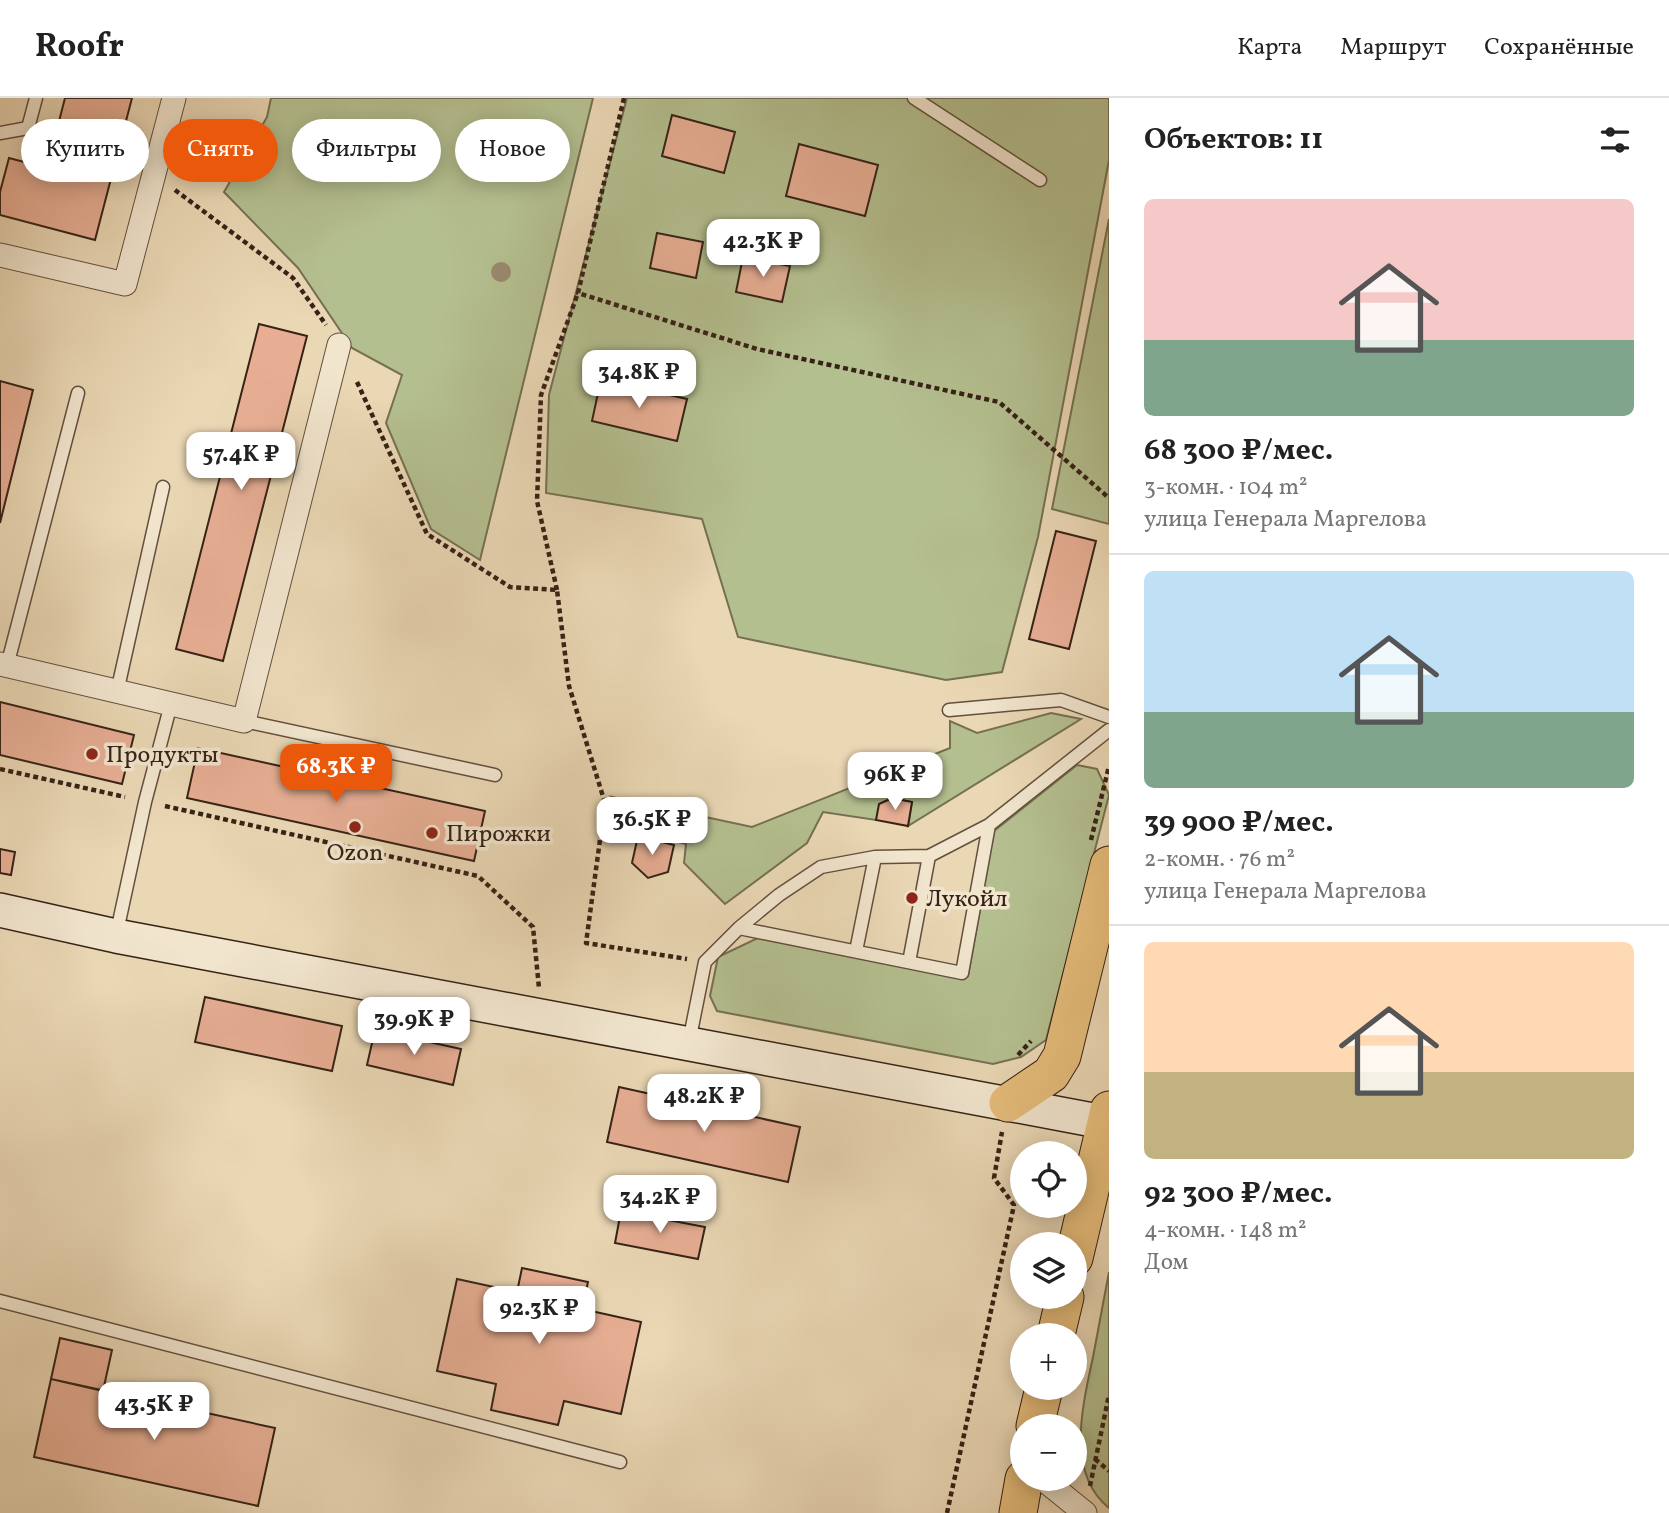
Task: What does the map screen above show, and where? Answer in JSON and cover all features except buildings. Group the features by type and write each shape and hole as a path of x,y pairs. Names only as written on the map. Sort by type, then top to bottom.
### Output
{"main road":[{"path":"1008,1103 1051,1074 1062,1056 1109,865"},
{"path":"0,910 116,936 689,1045 1008,1103 1108,1118 1080,1232"},
{"path":"1018,1513 1022,1491"}],"street":[{"path":"0,255 125,284 174,98"},
{"path":"4,665 244,721 339,345"},
{"path":"1058,1491 1085,1513"}],"lane":[{"path":"0,133 28,128 36,98"},
{"path":"914,98 1040,180"},
{"path":"4,665 78,393"},
{"path":"117,691 163,487"},
{"path":"949,710 1061,701 1109,717"},
{"path":"116,936 145,802 171,704"},
{"path":"244,721 495,775"},
{"path":"689,1045 705,961 779,895 821,867 875,857 929,856 989,825 1109,730"},
{"path":"739,928 962,973 989,825"},
{"path":"909,962 929,856"},
{"path":"856,951 875,857"},
{"path":"0,1301 620,1462"}],"path":[{"path":"624,98 578,293 541,395 537,501 557,590 569,686 605,803 586,943 705,961"},
{"path":"155,175 293,278 339,345 427,534 510,587 557,590"},
{"path":"578,293 757,349 999,402 1109,498"},
{"path":"0,769 478,876 533,927 542,1017"},
{"path":"1085,1513 1109,1395"},
{"path":"1095,1459 1109,1471"}],"green space":[{"path":"271,98 593,98 480,560 431,529 386,423 402,375 352,348 298,268 224,192 230,182 278,182 278,119 266,119"},
{"path":"627,98 1109,98 1109,160 1038,537 1002,672 946,680 738,637 702,519 546,493 549,395"},
{"path":"1109,219 1109,524 1052,509"},
{"path":"1051,713 1081,719 908,826 912,802 892,798 876,820 823,812 807,843 725,904 684,863 686,844 653,835 612,797 752,827 950,748 950,721 977,733"},
{"path":"1077,765 1097,769 1109,795 1046,1040 1021,1057 993,1064 717,1011 710,996 718,957 762,936 968,976 994,831"},
{"path":"1109,1272 1109,1508 1095,1493 1087,1476 1087,1414 1082,1414 1084,1400 1087,1400 1087,1385"}],"place":[{"name":"Продукты","path":"92,754"},
{"name":"Ozon","path":"355,827"},
{"name":"Пирожки","path":"432,833"},
{"name":"Лукойл","path":"912,898"}]}
